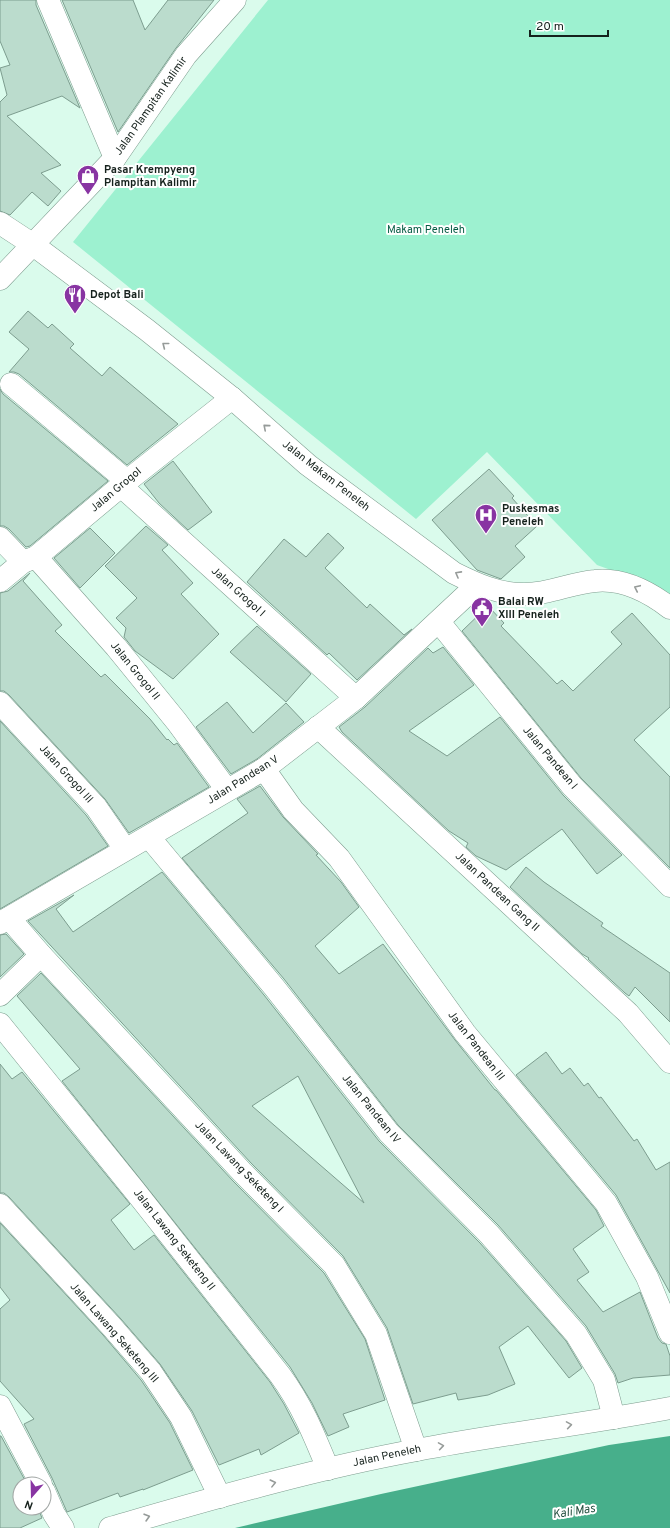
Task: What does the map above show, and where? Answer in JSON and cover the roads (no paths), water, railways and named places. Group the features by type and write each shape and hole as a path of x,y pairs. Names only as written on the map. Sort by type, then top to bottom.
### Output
{"street":[{"path":"48,0 115,158"},
{"name":"Jalan Plampitan Kalimir","path":"0,279 115,158 186,55 235,0"},
{"name":"Jalan Makam Peneleh","path":"0,223 32,244 146,330 232,398 308,465 429,556 454,573 477,585 501,592 522,594 539,594 595,580 632,585 654,596 670,608"},
{"name":"Jalan Grogol I","path":"11,384 124,483 356,698"},
{"name":"Jalan Grogol","path":"0,581 30,559 232,398"},
{"name":"Jalan Grogol II","path":"0,538 30,559 116,647 177,722 227,790"},
{"name":"Jalan Pandean V","path":"4,921 264,769 356,698 477,585"},
{"name":"Jalan Pandean I","path":"439,622 572,786 670,886"},
{"name":"Jalan Grogol III","path":"0,704 96,807 125,849"},
{"name":"Jalan Pandean Gang II","path":"318,727 628,1013 670,1062"},
{"name":"Jalan Pandean III","path":"264,769 293,810 339,858 465,1033 606,1203 648,1277 670,1333"},
{"name":"Jalan Pandean IV","path":"149,837 274,987 389,1133 489,1234 576,1334 604,1380 614,1418"},
{"name":"Jalan Lawang Seketeng I","path":"4,921 41,955 242,1172 334,1265 376,1334 416,1450"},
{"path":"0,995 41,955"},
{"name":"Jalan Lawang Seketeng II","path":"0,1024 135,1191 280,1375 294,1394 306,1416 328,1469"},
{"name":"Jalan Lawang Seketeng III","path":"0,1205 112,1327 150,1372 181,1417 220,1496"},
{"path":"0,1406 37,1476"},
{"name":"Jalan Peneleh","path":"110,1528 220,1496 328,1469 416,1450 670,1408"},
{"path":"52,1509 62,1528"}],"water":[{"name":"Kali Mas","path":"670,1436 670,1528 235,1528 381,1494 609,1445"}],"place":[{"name":"Pasar Krempyeng Plampitan Kalimir","path":"88,196"},
{"name":"Depot Bali","path":"75,314"},
{"name":"Puskesmas Peneleh","path":"486,534"},
{"name":"Balai RW XIII Peneleh","path":"482,628"}],"park label":[{"name":"Makam Peneleh","path":"426,230"}]}
